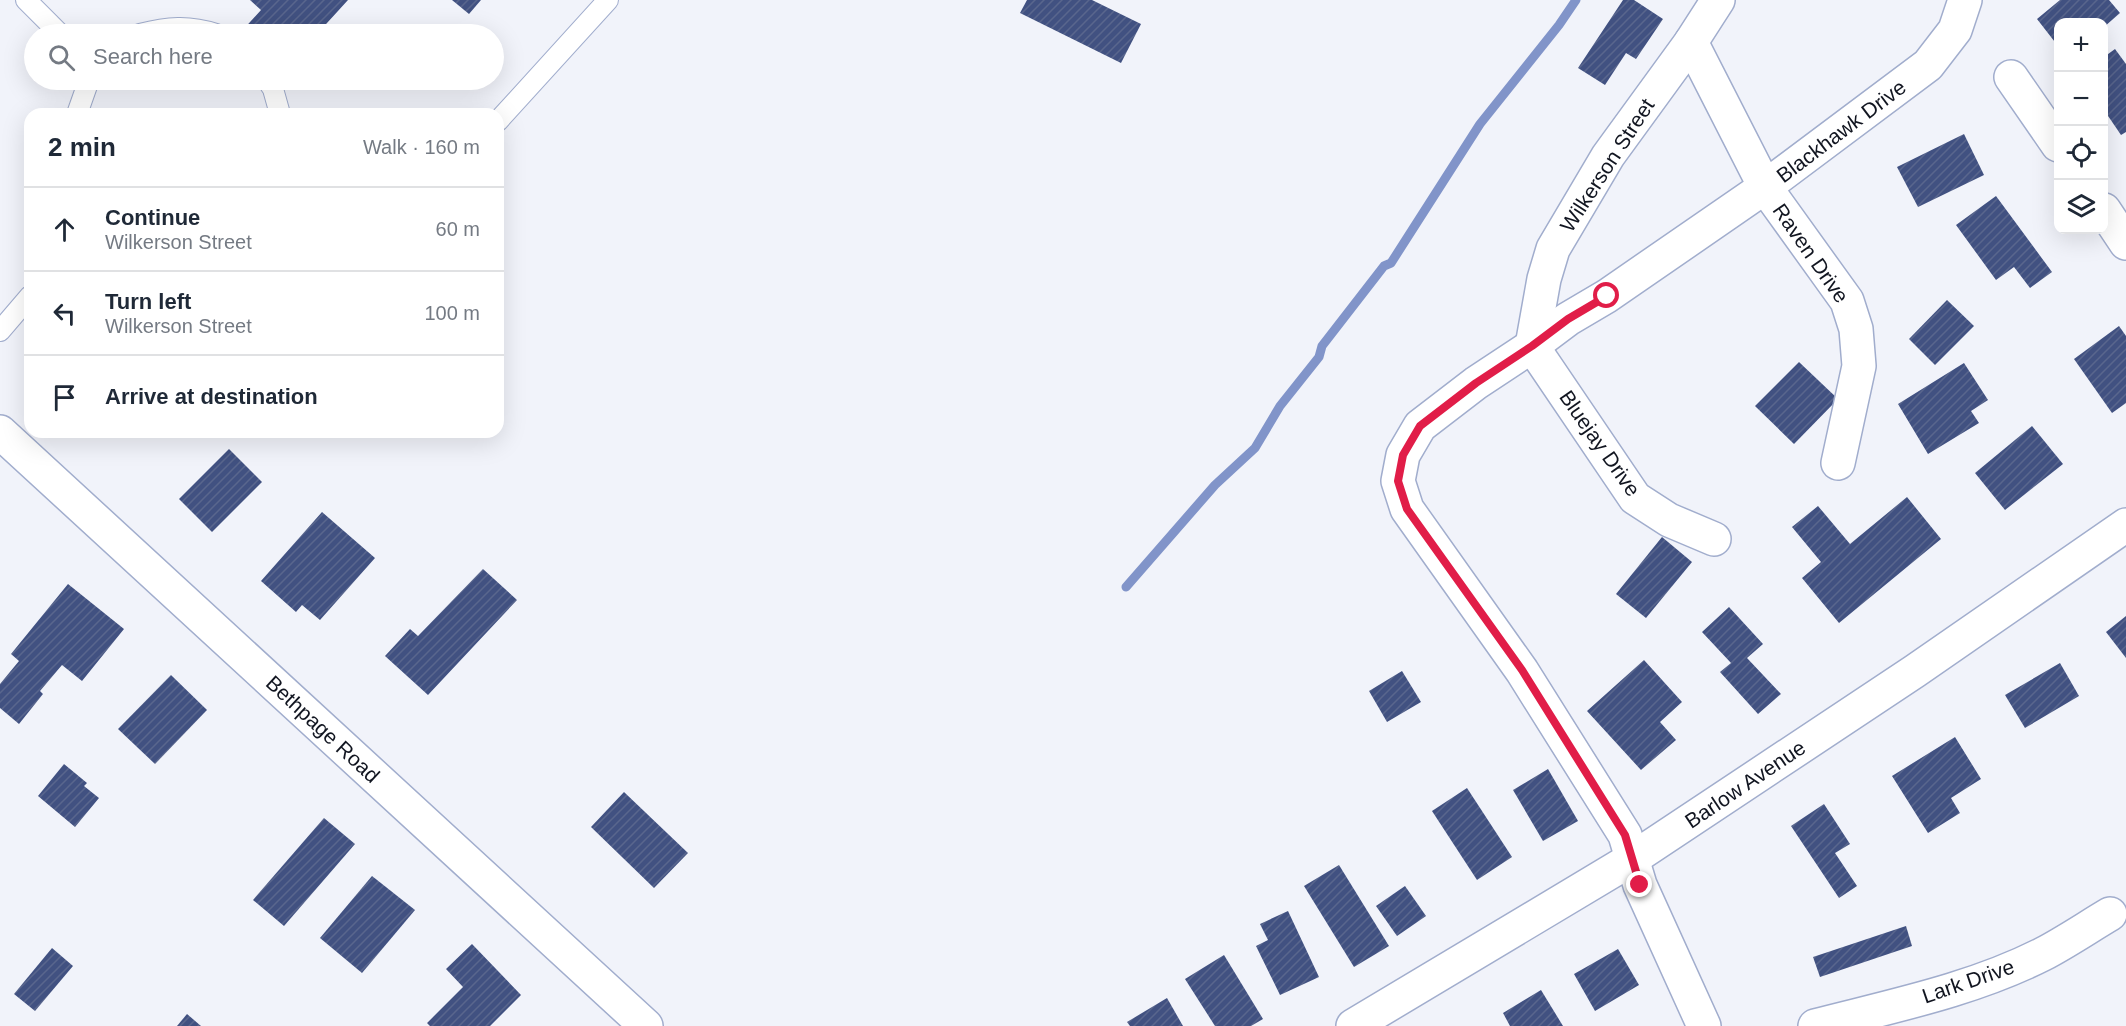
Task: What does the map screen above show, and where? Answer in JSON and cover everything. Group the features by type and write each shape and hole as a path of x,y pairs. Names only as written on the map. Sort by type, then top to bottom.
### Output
{"street":[{"name":"Wilkerson Street","path":"1532,346 1544,279 1553,249 1608,156 1691,42 1718,0"},
{"name":"Blackhawk Drive","path":"1691,42 1765,187 1929,65 1955,30 1965,0"},
{"path":"2011,77 2054,139"},
{"path":"1704,1026 1640,885 1625,835 1522,670 1407,509 1398,481 1403,455 1420,426 1476,383 1568,319 1607,296 1765,187"},
{"name":"Raven Drive","path":"1765,187 1847,301 1856,329 1859,366 1838,463"},
{"path":"2108,217 2126,243"},
{"name":"Bluejay Drive","path":"1532,346 1635,498 1669,520 1714,538"},
{"name":"Bethpage Road","path":"0,432 646,1026"},
{"name":"Barlow Avenue","path":"1353,1026 1632,859 1915,671 2126,525"},
{"name":"Lark Drive","path":"1815,1026 1938,994 1986,978 2044,954 2110,914"}],"lane":[{"path":"26,0 50,24"},
{"path":"504,114 608,0"},
{"path":"79,108 85,90"},
{"path":"273,90 278,108"},
{"path":"0,331 24,303"}],"building":[{"path":"250,0 348,0 326,24 248,24 261,10"},
{"path":"452,0 481,0 469,14"},
{"path":"1027,0 1092,0 1141,24 1121,63 1020,13"},
{"path":"1623,0 1634,0 1663,19 1636,59 1626,53 1605,85 1578,68"},
{"path":"2060,0 2109,0 2120,13 2108,24 2108,18 2054,18 2054,41 2037,19"},
{"path":"2115,49 2126,64 2126,132 2121,135 2108,116 2108,54"},
{"path":"1964,134 1984,175 1918,207 1897,167"},
{"path":"1996,196 2052,272 2030,288 2014,267 1996,280 1956,225"},
{"path":"1947,300 1974,326 1935,365 1909,339"},
{"path":"2119,326 2126,336 2126,403 2112,413 2074,359"},
{"path":"1799,362 1838,399 1794,444 1755,406"},
{"path":"1964,363 1988,400 1971,411 1979,423 1928,454 1898,404"},
{"path":"2032,426 2063,464 2005,510 1975,473"},
{"path":"229,449 262,482 212,532 179,499"},
{"path":"1907,497 1941,539 1839,623 1802,578 1821,562 1792,527 1818,506 1850,544"},
{"path":"322,512 375,558 320,620 302,605 296,612 261,581"},
{"path":"1662,537 1692,562 1646,618 1616,594"},
{"path":"483,569 517,600 428,695 385,656 410,629 418,636"},
{"path":"68,584 124,629 82,681 62,665 40,691 43,694 19,724 0,708 0,684 19,661 11,654"},
{"path":"1729,607 1763,644 1747,658 1781,694 1758,714 1720,672 1731,663 1702,632"},
{"path":"2126,616 2126,658 2106,632"},
{"path":"1644,660 1682,702 1660,722 1676,740 1641,770 1587,711"},
{"path":"2060,663 2079,696 2025,728 2005,695"},
{"path":"1402,671 1421,702 1387,722 1369,691"},
{"path":"171,675 207,710 155,764 118,729"},
{"path":"1955,737 1981,779 1951,798 1960,813 1928,833 1892,776"},
{"path":"64,764 87,783 84,786 99,798 75,827 38,796"},
{"path":"1548,769 1578,821 1543,841 1513,790"},
{"path":"1467,788 1512,857 1477,880 1432,811"},
{"path":"624,792 688,853 654,888 591,827"},
{"path":"1824,804 1850,844 1835,853 1857,886 1839,898 1791,826"},
{"path":"324,818 355,844 284,926 253,900"},
{"path":"1339,865 1389,946 1354,967 1304,886"},
{"path":"372,876 415,910 362,973 320,938"},
{"path":"1405,886 1426,916 1397,936 1376,906"},
{"path":"1288,911 1319,977 1280,995 1256,946 1268,940 1260,924"},
{"path":"1906,926 1912,946 1820,977 1813,957"},
{"path":"472,944 521,995 490,1026 430,1026 427,1023 463,987 446,969"},
{"path":"52,948 73,966 35,1011 14,994"},
{"path":"1618,949 1639,985 1595,1011 1574,974"},
{"path":"1224,955 1263,1019 1251,1026 1215,1026 1185,979"},
{"path":"1541,990 1563,1026 1510,1026 1503,1013"},
{"path":"1167,998 1183,1026 1130,1026 1127,1022"},
{"path":"187,1014 201,1026 177,1026"}],"waterway":[{"path":"1126,587 1215,485 1255,448 1280,406 1319,357 1322,346 1384,266 1391,263 1480,124 1559,25 1576,0"}],"route":[{"path":"1607,296 1568,319 1476,383 1420,426 1403,455 1398,481 1407,509 1522,670 1625,835 1640,885"}]}
